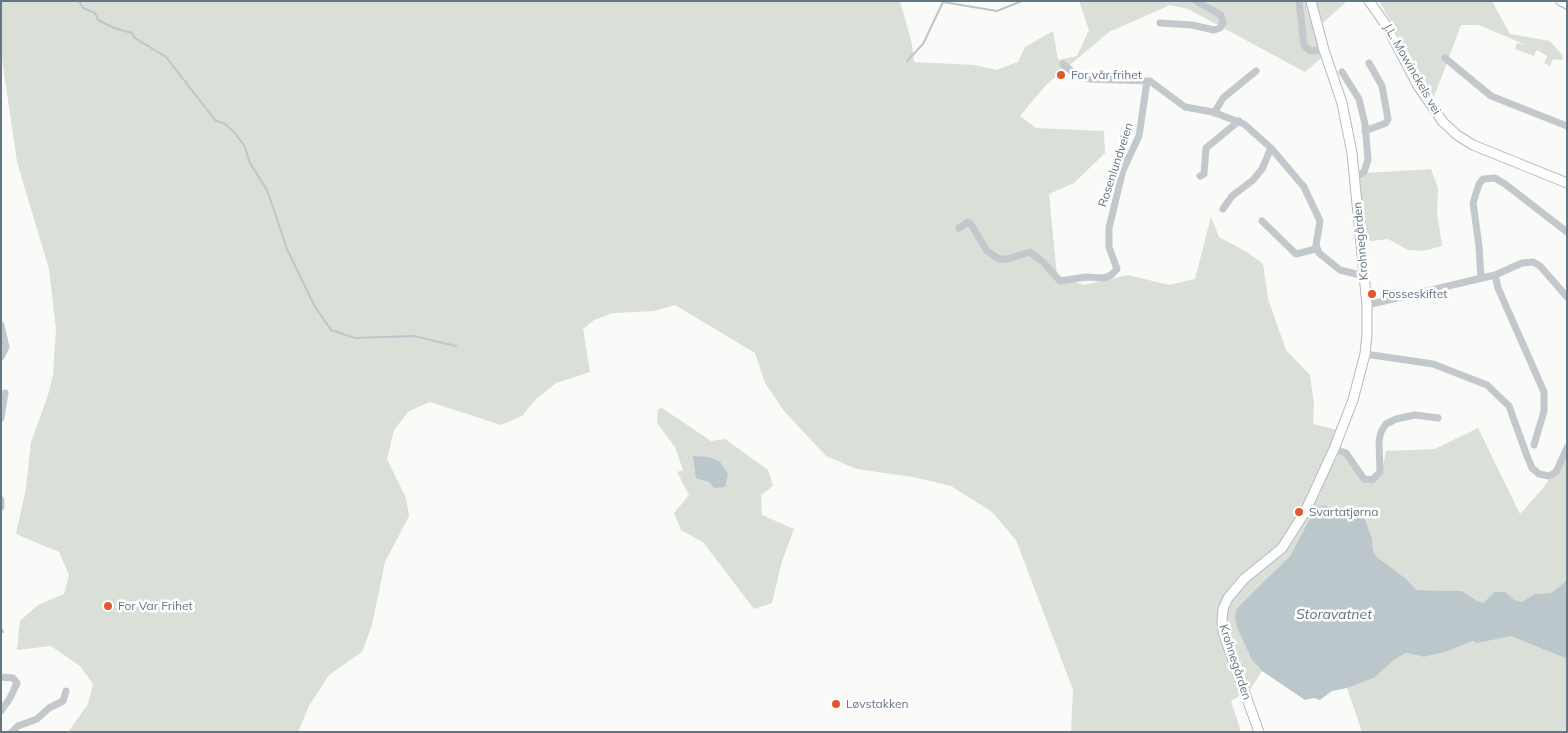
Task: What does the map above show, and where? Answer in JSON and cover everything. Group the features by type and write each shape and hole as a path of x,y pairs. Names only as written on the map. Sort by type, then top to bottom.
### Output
{"main road":[{"name":"Krohnegården","path":"1259,732 1224,635 1222,623 1223,609 1228,598 1244,579 1282,548 1291,537 1311,500 1354,400 1365,354 1367,306 1355,177 1346,119 1311,1"},
{"name":"J.L. Mowinckels vei","path":"1369,1 1386,25 1418,86 1443,122 1457,135 1473,145 1567,183"},
{"path":"1561,1 1567,4"}],"street":[{"path":"1160,23 1192,25 1214,30 1220,28 1223,23 1221,15 1196,1"},
{"path":"1299,1 1304,45 1310,51 1324,50"},
{"path":"1445,58 1492,96 1567,126"},
{"path":"1365,131 1386,123 1388,119 1382,86 1369,62"},
{"path":"1063,64 1075,74 1089,79 1147,81 1154,83 1185,107 1239,121 1271,148 1301,182 1321,224 1316,249"},
{"path":"1214,113 1223,98 1256,71"},
{"path":"1342,72 1359,99 1365,131 1368,160 1364,172 1355,177"},
{"name":"Rosenlundveien","path":"959,228 965,223 971,224 987,252 999,259 1007,259 1030,252 1043,262 1060,281 1086,277 1104,278 1111,275 1116,270 1109,247 1109,228 1123,170 1139,136 1147,81"},
{"path":"1200,176 1204,174 1206,148 1239,121"},
{"path":"1223,209 1232,196 1254,180 1262,169 1271,148"},
{"path":"1481,278 1473,203 1478,184 1483,179 1495,178 1505,184 1567,232"},
{"path":"1262,221 1296,254 1316,249"},
{"path":"1316,249 1325,260 1340,270 1364,276"},
{"path":"1367,306 1495,275 1522,263 1533,262 1540,266 1567,297"},
{"path":"1495,275 1544,392 1544,410 1534,445"},
{"path":"1,324 6,347 1,357"},
{"path":"1365,354 1433,364 1487,385 1509,406 1532,468 1539,474 1546,476 1556,472 1567,448"},
{"path":"1,418 6,393"},
{"path":"1334,449 1346,453 1364,479 1372,480 1380,472 1379,441 1381,432 1386,424 1396,419 1415,415 1438,418"},
{"path":"1,500 1,507"},
{"path":"1,676 13,678 16,683 10,698 1,712"},
{"path":"12,732 18,726 37,719 53,706 64,701 66,691"}],"shaded area":[{"path":"1,1 900,1 912,44 914,62 974,65 996,70 1018,62 1025,47 1053,31 1058,60 1077,56 1089,30 1079,1 1347,1 1323,23 1326,54 1305,72 1188,9 1170,5 1109,32 1046,85 1020,116 1036,128 1104,131 1105,153 1074,183 1049,194 1057,276 1084,285 1128,275 1169,285 1195,279 1211,217 1219,237 1247,252 1263,264 1268,299 1286,350 1310,375 1314,405 1313,424 1338,430 1342,451 1368,484 1382,472 1386,451 1435,449 1478,428 1520,514 1544,487 1567,449 1567,580 1551,593 1534,594 1522,602 1494,592 1483,603 1477,602 1462,591 1417,590 1405,578 1377,557 1373,551 1372,538 1364,517 1358,513 1322,505 1290,556 1237,608 1252,660 1262,671 1250,690 1231,701 1241,732 1071,732 1073,690 1016,540 992,512 951,486 913,477 857,469 826,456 784,411 765,383 755,353 675,305 654,311 613,313 594,320 583,329 590,372 556,383 535,400 522,416 501,425 430,402 409,411 394,430 387,459 406,498 409,516 385,562 372,625 362,652 329,675 309,706 298,732 68,732 88,704 93,684 80,666 51,646 17,650 20,621 38,605 64,594 69,575 59,552 16,534 26,488 31,442 53,375 56,329 49,269 17,162 1,52"},
{"path":"1379,1 1492,1 1510,34 1550,41 1563,56 1562,60 1553,59 1550,66 1544,63 1547,56 1537,50 1534,56 1515,49 1517,43 1526,45 1479,25 1461,25 1434,97"},
{"path":"1431,169 1438,188 1437,213 1442,246 1423,251 1408,250 1388,239 1372,241 1357,237 1351,174"},
{"path":"662,408 711,441 725,439 768,470 773,486 761,495 762,515 794,529 782,561 772,603 754,609 703,542 681,530 674,513 689,495 677,472 683,470 675,447 657,423 658,409"},
{"path":"1511,636 1567,659 1567,732 1362,732 1347,688 1374,678 1394,660 1406,653 1424,657 1445,652 1473,641"}],"water":[{"path":"693,456 709,457 720,462 728,474 725,487 714,488 709,482 696,478"},
{"name":"Storavatnet","path":"1322,505 1358,513 1364,517 1372,538 1373,551 1377,557 1405,578 1417,590 1462,591 1483,603 1494,592 1505,592 1513,599 1522,602 1534,594 1551,593 1567,580 1567,659 1511,636 1477,643 1473,641 1445,652 1424,657 1406,653 1394,660 1374,678 1347,688 1332,691 1320,700 1314,698 1305,700 1262,671 1252,660 1237,627 1235,617 1237,608 1290,556 1310,519"}],"waterway":[{"path":"79,1 83,8 95,13 98,20 114,28 132,33 135,38 166,57 215,120 225,124 244,145 250,163 267,190 287,249 314,305 331,330 355,338 414,336 456,346"},
{"path":"907,61 923,44 943,2 997,11 1022,1"},
{"path":"1,628 3,632"}],"place":[{"name":"For vår frihet","path":"1061,75"},
{"name":"Fosseskiftet","path":"1372,294"},
{"name":"Svartatjørna","path":"1299,512"},
{"name":"For Var Frihet","path":"108,606"},
{"name":"Løvstakken","path":"836,704"}]}
